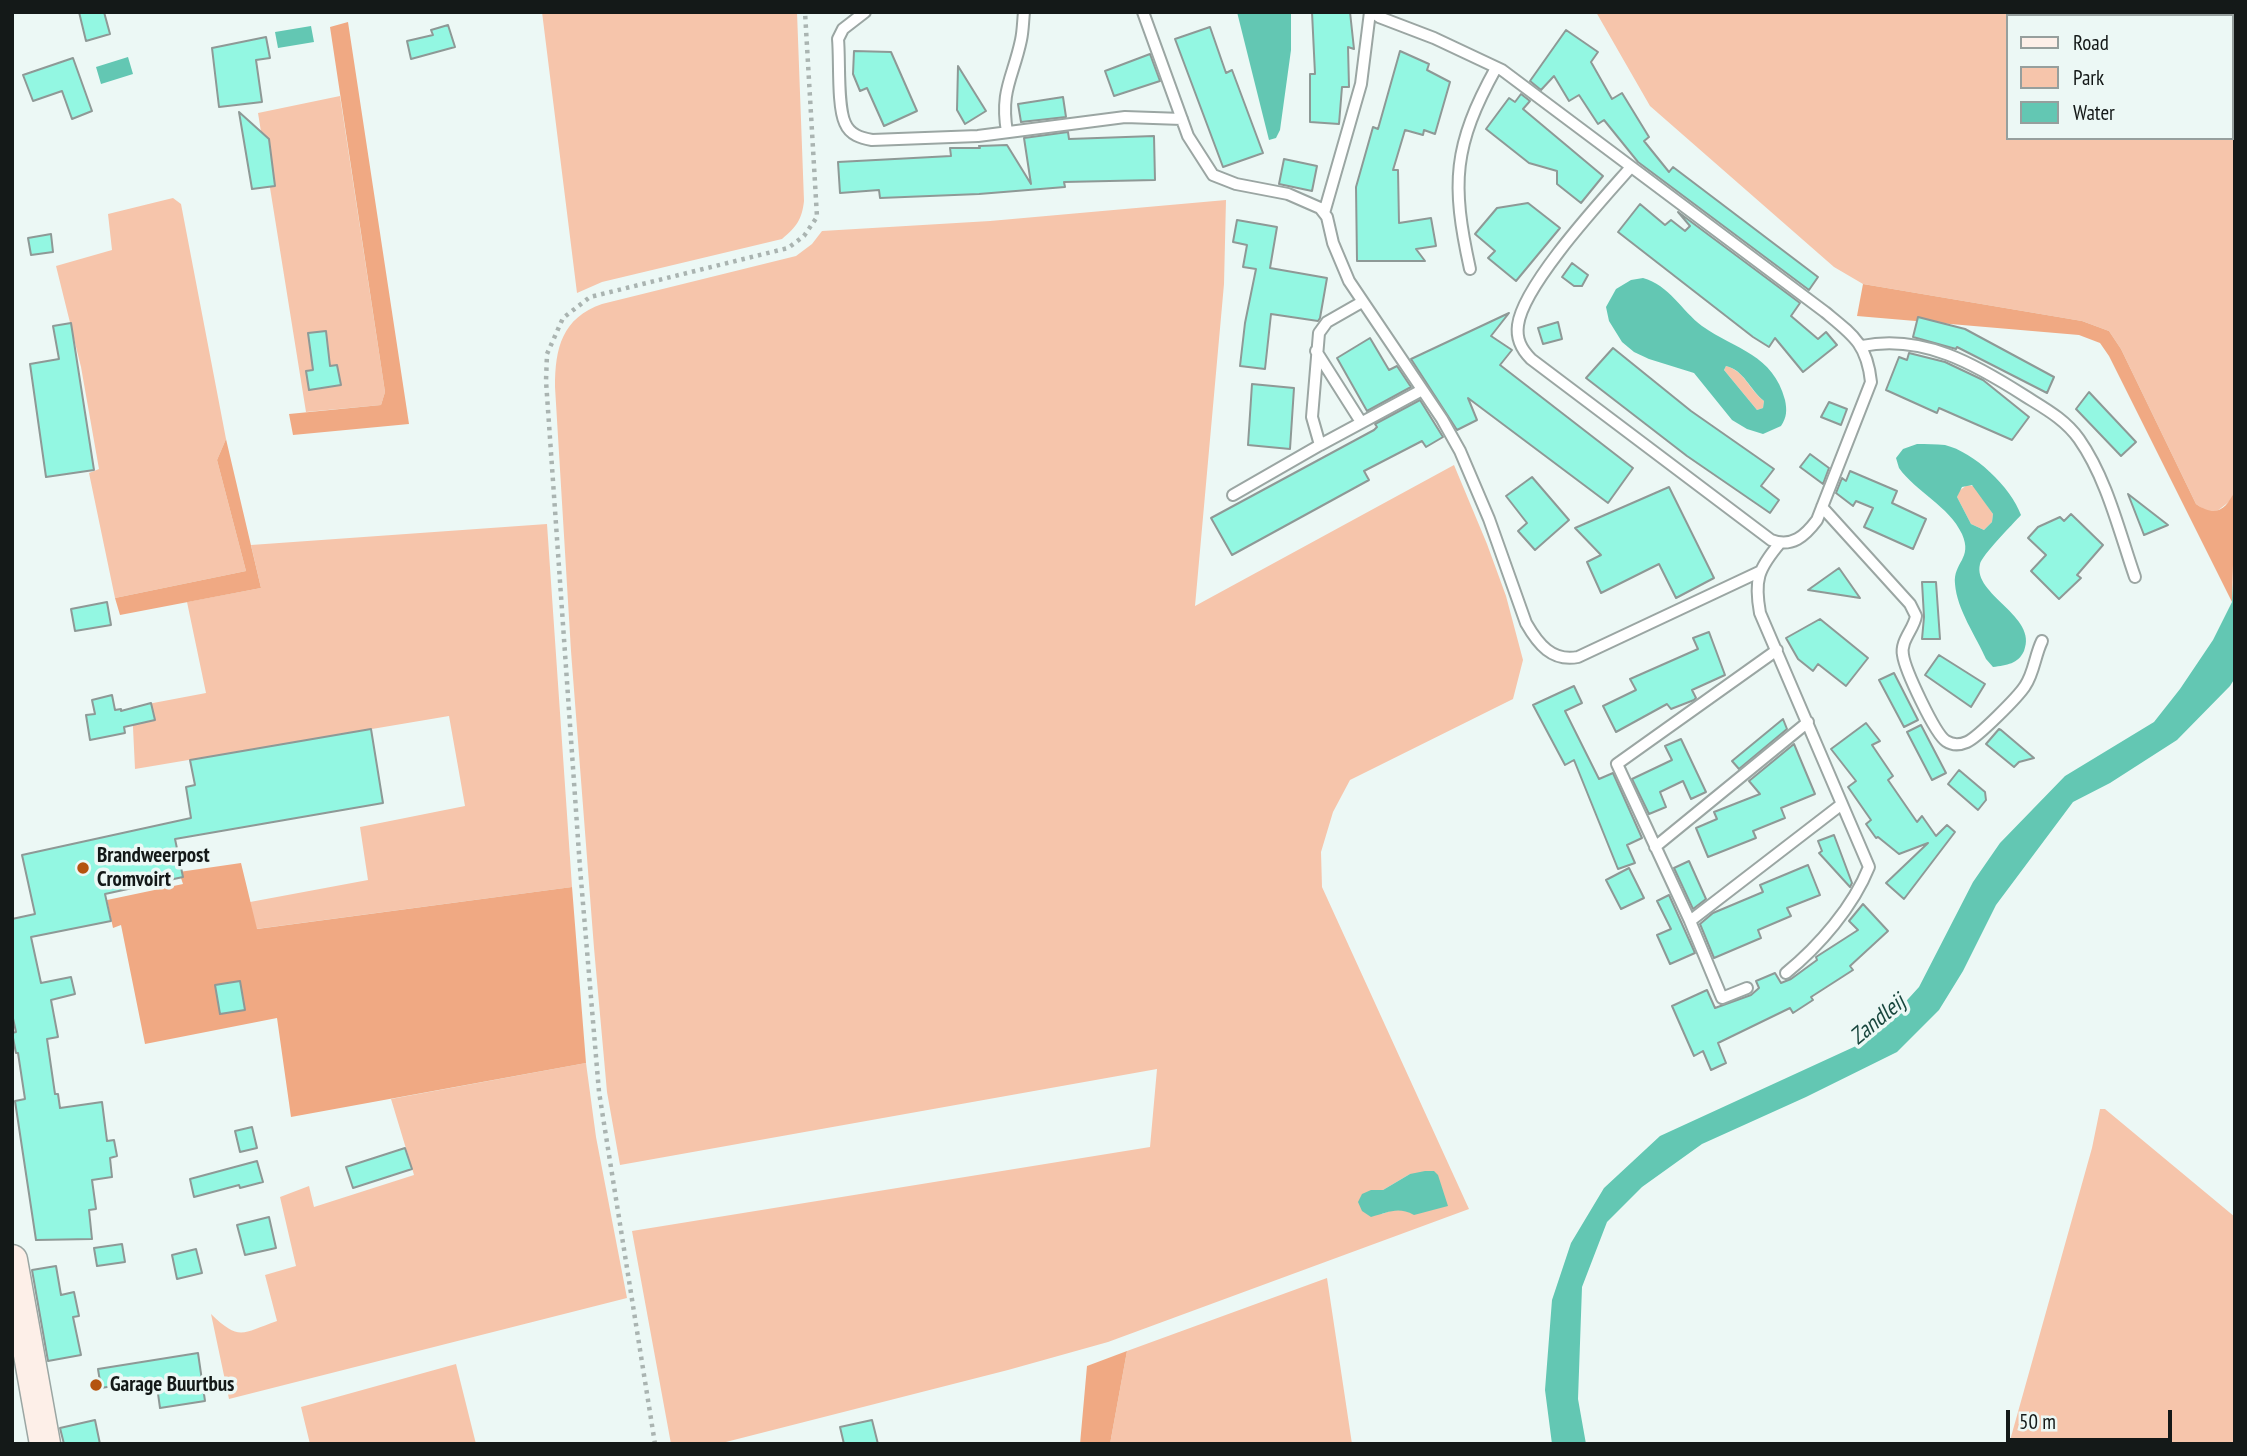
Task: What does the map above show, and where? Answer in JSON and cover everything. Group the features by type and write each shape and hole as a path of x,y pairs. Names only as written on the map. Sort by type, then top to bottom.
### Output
{"main road":[{"path":"12,1260 21,1367 45,1444"}],"lane":[{"path":"865,12 844,29 838,39 842,113 850,131 860,138 872,140 978,136 1125,117 1182,119"},
{"path":"1007,132 1005,93 1021,39 1024,12"},
{"path":"1143,12 1194,147 1213,175 1236,184 1288,194 1307,201 1327,217 1338,256 1349,281 1460,451 1489,519 1526,624 1532,635 1549,653 1568,659 1578,657 1759,572 1780,543"},
{"path":"1324,213 1361,84 1371,12 1496,68 1631,167 1825,312 1862,346 1869,363 1871,382 1817,520 1809,532 1791,542 1771,540 1531,359 1517,339 1524,302 1565,245 1631,167"},
{"path":"1470,269 1460,222 1457,191 1459,164 1477,103 1496,68"},
{"path":"1320,444 1312,417 1319,333 1328,322 1362,302"},
{"path":"1862,346 1880,342 1903,342 1965,360 2068,425 2086,449 2100,476 2135,577"},
{"path":"1316,351 1361,422"},
{"path":"1233,495 1320,444 1422,390"},
{"path":"1822,507 1910,604 1916,616 1915,625 1905,639 1902,654 1930,718 1944,740 1958,744 1976,736 2025,687 2042,641"},
{"path":"1759,572 1757,592 1760,613 1869,867 1863,883 1844,912 1786,973"},
{"path":"1746,988 1723,998 1617,764 1776,650"},
{"path":"1655,847 1808,722"},
{"path":"1690,921 1842,804"}],"path":[{"path":"655,1444 599,1092 576,812 546,381 547,354 563,318 590,297 788,248 804,236 817,217 805,12"}],"green space":[{"path":"542,12 797,12 804,201 795,227 782,239 602,282 577,293"},
{"path":"1596,12 2235,12 2235,490 2230,501 2216,512 2206,511 2196,504 2121,349 2109,331 2082,321 1863,284 1834,267 1650,106"},
{"path":"340,96 385,392 381,405 306,412 258,113"},
{"path":"173,198 181,204 226,439 217,460 246,571 115,598 89,473 99,469 81,367 56,266 112,250 108,214"},
{"path":"1226,200 1224,284 1195,606 1454,465 1506,596 1523,660 1513,699 1350,780 1333,812 1321,852 1322,887 1469,1209 1108,1342 718,1444 671,1444 632,1231 1150,1147 1157,1069 620,1165 607,1092 571,651 555,387 559,347 570,326 588,310 602,304 796,256 812,244 822,231 990,221","holes":["1410,1174 1404,1210 1395,1209 1382,1214 1371,1190 1383,1190"]},
{"path":"1726,366 1742,376 1764,401 1763,408 1757,410 1724,370"},
{"path":"1967,485 1974,486 1993,514 1992,522 1984,530 1971,524 1957,497 1959,491"},
{"path":"547,524 572,887 256,929 250,902 368,880 360,827 465,806 449,716 135,769 132,707 206,693 187,602 261,588 251,545"},
{"path":"586,1063 596,1137 627,1298 229,1399 211,1314 235,1332 248,1331 277,1321 265,1275 296,1266 280,1197 309,1186 314,1207 414,1175 391,1099"},
{"path":"2100,1109 2105,1109 2235,1217 2235,1444 2009,1444 2092,1148"},
{"path":"1327,1278 1352,1444 1110,1444 1127,1351"},
{"path":"456,1364 476,1444 310,1444 301,1407"}],"shaded area":[{"path":"348,22 409,424 293,435 289,414 381,405 385,392 330,27"},
{"path":"1863,284 2082,321 2109,331 2121,349 2196,504 2209,511 2220,510 2228,503 2235,490 2232,602 2109,356 2100,343 2079,335 1857,316"},
{"path":"226,439 261,588 120,615 115,598 246,571 217,460"},
{"path":"241,863 257,929 572,887 586,1063 291,1117 277,1018 145,1044 121,925 113,928 107,900 183,884 179,872"},
{"path":"1127,1351 1110,1444 1080,1444 1087,1366"}],"water":[{"path":"1237,12 1291,12 1291,50 1280,130 1276,138 1269,140"},
{"path":"311,26 314,42 278,48 275,32"},
{"path":"128,57 133,74 101,84 96,67"},
{"path":"1643,278 1660,286 1702,326 1752,355 1772,372 1785,400 1786,413 1781,426 1763,434 1747,429 1732,420 1694,373 1649,359 1622,342 1609,321 1606,307 1616,289 1631,280","holes":["1726,366 1732,368 1764,401 1763,408 1757,410 1724,370"]},
{"path":"1917,444 1945,445 1956,449 1990,472 2016,504 2021,515 1980,564 1980,575 1986,586 2015,616 2026,638 2024,651 2015,661 1993,667 1986,659 1956,594 1955,577 1965,549 1962,534 1949,515 1914,485 1899,468 1896,458 1903,449","holes":["1972,485 1993,514 1992,522 1984,530 1971,524 1957,497 1962,487"]},
{"path":"2235,543 2235,678 2230,686 2177,740 2110,783 2073,802 1996,905 1963,971 1939,1010 1897,1052 1702,1144 1642,1187 1607,1222 1582,1287 1578,1399 1586,1444 1552,1444 1545,1390 1552,1300 1571,1243 1604,1188 1660,1136 1856,1046 1889,1020 1919,987 1973,882 2000,843 2065,776 2154,722 2180,689 2213,640 2232,602"},
{"path":"1434,1171 1438,1175 1448,1206 1414,1215 1397,1211 1371,1217 1362,1211 1358,1202 1362,1194 1371,1190 1383,1190 1410,1174"}],"building":[{"path":"79,12 104,12 110,34 86,41"},
{"path":"1312,12 1350,12 1354,49 1348,47 1349,87 1342,87 1339,124 1310,122 1310,74 1315,74"},
{"path":"448,25 455,47 411,59 407,41 433,35 431,30"},
{"path":"1210,27 1226,73 1232,70 1263,153 1223,167 1175,39"},
{"path":"1566,30 1598,52 1591,62 1612,99 1622,93 1649,137 1644,141 1669,172 1673,167 1818,277 1809,290 1638,162 1604,120 1598,124 1579,95 1569,101 1554,76 1541,90 1530,81"},
{"path":"266,37 270,58 256,60 262,102 219,107 212,48"},
{"path":"854,51 891,52 917,111 884,126 867,88 860,91 853,74"},
{"path":"1400,51 1429,64 1427,70 1450,82 1435,134 1424,130 1423,135 1405,130 1393,170 1398,170 1399,223 1431,218 1436,246 1416,249 1425,261 1357,261 1356,187 1373,127 1378,129"},
{"path":"1150,54 1160,81 1114,96 1105,71"},
{"path":"73,58 92,111 72,119 62,91 33,101 23,75"},
{"path":"958,66 986,111 965,124 957,110"},
{"path":"1521,94 1530,101 1523,109 1603,176 1581,203 1557,184 1557,171 1529,163 1486,129 1509,98 1515,102"},
{"path":"1063,97 1066,117 1021,122 1018,104"},
{"path":"239,112 269,139 275,186 252,189"},
{"path":"1068,132 1069,139 1154,136 1155,180 1064,182 1065,187 979,194 880,198 879,190 840,193 838,162 951,156 950,148 980,148 979,146 1007,145 1031,184 1024,138"},
{"path":"1284,159 1317,166 1312,191 1279,184"},
{"path":"1528,203 1560,228 1516,281 1488,258 1495,251 1475,234 1497,208"},
{"path":"1640,204 1665,225 1671,220 1685,231 1690,226 1678,212 1800,303 1791,316 1818,339 1826,332 1837,345 1803,372 1775,338 1769,347 1753,337 1618,232"},
{"path":"1237,220 1277,227 1270,268 1327,278 1318,321 1271,314 1265,369 1240,366 1256,269 1243,267 1247,245 1233,242"},
{"path":"51,234 53,252 31,255 28,238"},
{"path":"1572,263 1588,275 1582,286 1574,286 1562,277"},
{"path":"1509,313 1491,336 1512,350 1500,365 1633,468 1608,503 1468,398 1477,420 1457,430 1411,359"},
{"path":"1918,317 1965,329 2054,377 2047,393 1957,347 1956,349 1913,337"},
{"path":"1558,322 1562,339 1543,344 1538,328"},
{"path":"71,323 94,470 46,477 30,364 59,359 53,326"},
{"path":"326,331 330,366 337,365 341,385 309,390 306,371 313,370 308,333"},
{"path":"1370,338 1389,370 1397,366 1411,387 1367,411 1337,358"},
{"path":"1613,348 1691,411 1774,469 1761,486 1779,500 1770,513 1687,456 1586,378"},
{"path":"1909,353 1945,362 1983,380 2029,417 2012,440 1939,408 1937,413 1886,390 1899,357 1907,360"},
{"path":"1252,384 1294,388 1290,449 1248,445"},
{"path":"2089,392 2136,442 2121,456 2076,409"},
{"path":"1420,400 1443,437 1426,447 1422,441 1364,471 1369,480 1232,555 1211,518 1374,430 1377,427 1375,424"},
{"path":"1829,402 1847,409 1841,425 1821,417"},
{"path":"1810,454 1829,468 1823,484 1800,467"},
{"path":"1850,471 1897,491 1892,503 1926,519 1913,549 1864,527 1873,508 1856,501 1853,506 1836,493 1842,478 1846,481"},
{"path":"1532,477 1569,520 1535,550 1518,531 1527,523 1506,496"},
{"path":"1669,487 1714,578 1676,598 1659,564 1601,593 1587,562 1601,555 1575,528"},
{"path":"2128,494 2168,525 2144,535"},
{"path":"2071,514 2103,545 2077,575 2081,578 2059,599 2031,571 2046,555 2028,538 2038,527 2060,517 2064,521"},
{"path":"1839,568 1860,598 1808,590"},
{"path":"1922,582 1936,582 1940,639 1922,639"},
{"path":"107,602 111,625 75,631 71,609"},
{"path":"1820,619 1868,658 1846,686 1818,664 1813,671 1798,659 1786,638"},
{"path":"1709,632 1725,675 1692,690 1696,698 1694,700 1671,709 1667,704 1616,732 1603,706 1636,690 1630,679 1698,649 1693,638"},
{"path":"1939,655 1985,684 1971,707 1925,675"},
{"path":"1894,673 1918,720 1904,727 1879,680"},
{"path":"1574,686 1582,703 1565,711 1599,779 1613,773 1642,838 1627,845 1635,863 1618,869 1574,760 1565,765 1533,705"},
{"path":"112,695 115,710 121,711 151,703 155,720 124,727 125,733 90,740 86,715 95,714 92,700"},
{"path":"1783,719 1787,729 1739,769 1732,761"},
{"path":"1866,723 1880,741 1872,745 1893,776 1888,780 1917,822 1922,816 1936,836 1947,825 1955,832 1904,899 1886,883 1928,843 1899,854 1876,838 1866,824 1871,820 1848,787 1856,781 1831,749"},
{"path":"1921,725 1946,773 1932,780 1907,732"},
{"path":"371,729 383,803 175,839 183,877 105,894 111,921 31,937 41,983 71,977 75,994 51,1000 58,1037 47,1039 55,1094 58,1094 60,1108 102,1102 107,1141 114,1140 117,1156 110,1158 112,1177 92,1180 96,1209 89,1210 92,1239 36,1240 15,1101 25,1099 12,1033 16,1032 12,1014 12,919 35,914 22,855 191,818 186,787 195,785 190,760"},
{"path":"1999,729 2034,758 2019,762 2014,767 1986,744"},
{"path":"1681,739 1706,792 1691,799 1683,781 1660,792 1666,807 1649,814 1632,779 1672,760 1665,746"},
{"path":"1794,744 1815,794 1781,808 1785,818 1753,831 1756,838 1708,857 1696,828 1717,819 1714,812 1760,794 1749,781"},
{"path":"1959,770 1985,792 1986,800 1978,810 1948,784"},
{"path":"1834,835 1852,883 1850,887 1819,853 1822,851 1818,841"},
{"path":"1689,861 1706,899 1693,909 1674,868"},
{"path":"1808,865 1820,895 1787,908 1791,916 1758,930 1761,938 1714,958 1700,924 1713,913 1763,892 1760,885"},
{"path":"1629,868 1644,898 1621,909 1606,880"},
{"path":"1669,895 1695,953 1670,964 1657,935 1671,929 1657,901"},
{"path":"1863,904 1888,931 1850,966 1853,970 1811,997 1813,1000 1793,1013 1790,1008 1718,1043 1726,1063 1711,1070 1703,1051 1694,1056 1672,1006 1707,990 1715,1008 1751,995 1759,988 1756,981 1775,973 1781,983 1791,979 1817,960 1816,957 1858,930 1849,921"},
{"path":"240,981 245,1010 220,1014 215,985"},
{"path":"252,1127 257,1148 240,1152 235,1131"},
{"path":"405,1148 412,1169 353,1188 346,1167"},
{"path":"257,1161 263,1182 240,1188 239,1185 194,1197 190,1179"},
{"path":"269,1217 276,1248 245,1255 237,1225"},
{"path":"122,1244 125,1262 97,1266 94,1248"},
{"path":"196,1249 202,1273 177,1279 172,1255"},
{"path":"56,1266 61,1295 74,1292 79,1316 73,1317 81,1355 48,1361 32,1270"},
{"path":"198,1353 205,1401 160,1408 156,1379 101,1388 98,1369"},
{"path":"95,1420 100,1444 64,1444 60,1428"},
{"path":"872,1420 878,1444 844,1444 840,1427"}],"place":[{"name":"Brandweerpost Cromvoirt","path":"83,868"},
{"name":"Garage Buurtbus","path":"96,1385"}],"water label":[{"name":"Zandleij","path":"1878,1020"}]}
